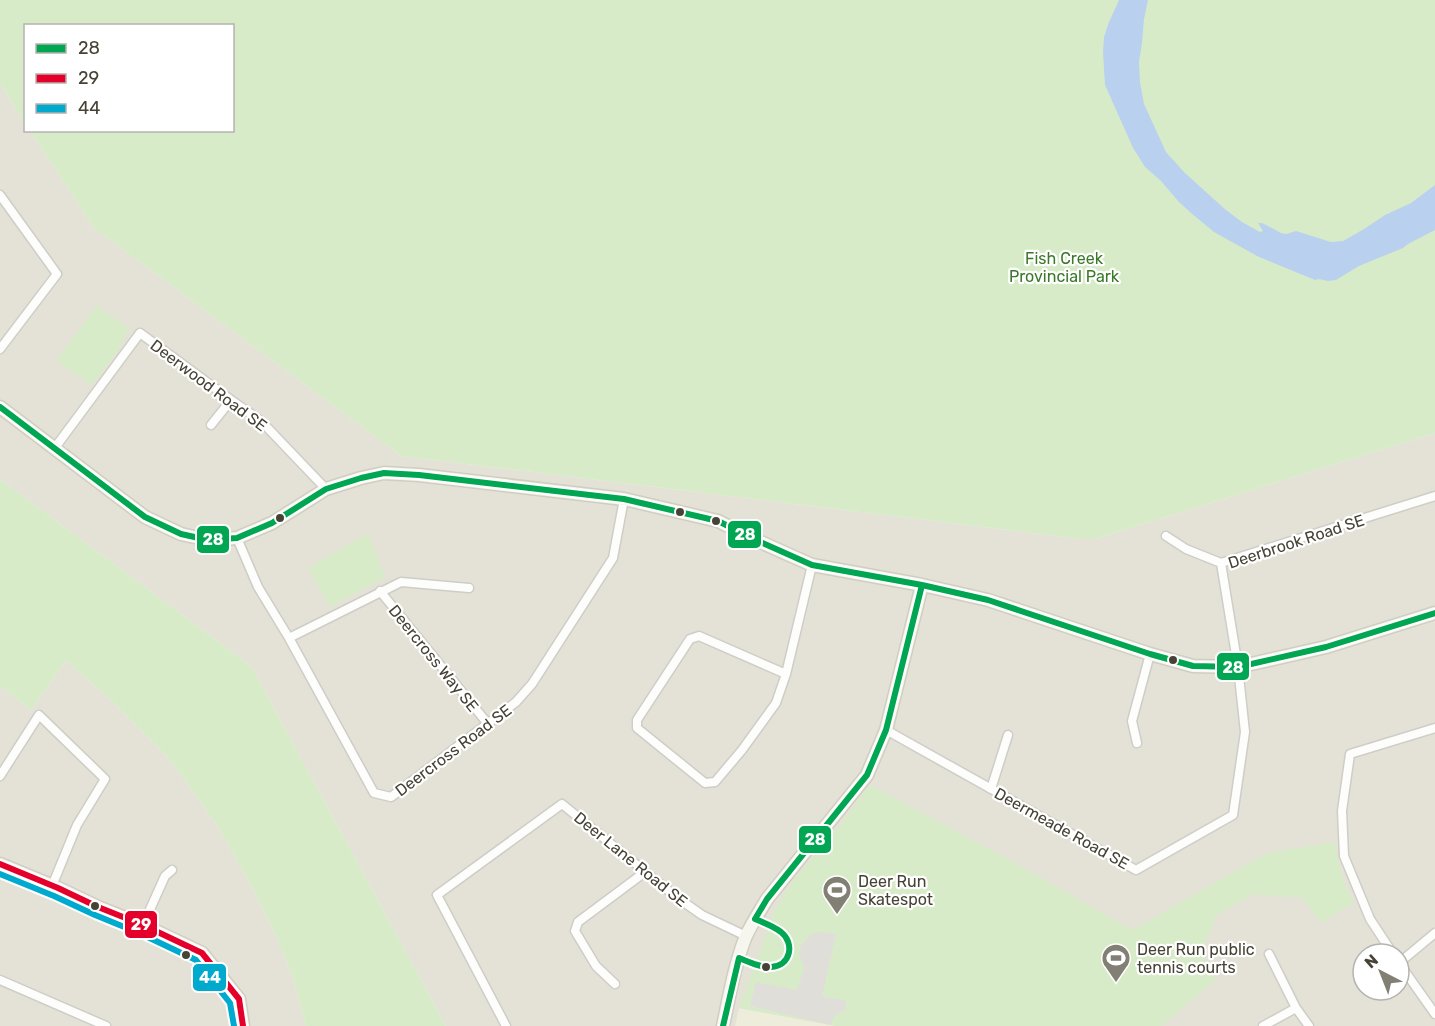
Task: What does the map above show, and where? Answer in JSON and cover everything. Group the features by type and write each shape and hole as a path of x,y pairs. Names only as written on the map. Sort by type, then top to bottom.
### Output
{"street":[{"path":"0,195 57,274 0,349"},
{"name":"Deerwood Road SE","path":"54,449 140,333 261,420 326,489"},
{"path":"212,425 231,400"},
{"path":"0,407 145,517 181,534 208,540 237,537 272,523 326,489 361,478 384,473 419,475 624,499 718,521 812,565 922,585 988,600 1193,666 1238,667 1326,647 1435,613"},
{"name":"Deerbrook Road SE","path":"1238,667 1221,563 1435,496"},
{"name":"Deercross Road SE","path":"237,537 258,587 374,793 391,797 516,702 532,684 614,558 624,499"},
{"path":"1166,536 1186,549 1221,563"},
{"path":"786,674 699,636 690,639 636,720 638,728 705,783 715,782 742,750 776,703 786,674 812,565"},
{"path":"288,638 401,582 469,588"},
{"path":"723,1026 746,936 767,899 867,776 886,730 922,585"},
{"name":"Deercross Way SE","path":"380,591 488,724"},
{"path":"1137,743 1132,721 1150,654"},
{"name":"Deermeade Road SE","path":"886,730 1136,870 1233,815 1245,732 1238,667"},
{"path":"0,776 39,715 105,779 78,825 52,886"},
{"path":"1385,942 1370,919 1344,856 1342,812 1350,754 1435,728"},
{"path":"991,789 1008,735"},
{"name":"Deer Lane Road SE","path":"506,1026 437,895 561,804 675,896 702,915 746,936"},
{"path":"0,864 202,952 238,999 243,1026"},
{"path":"143,925 165,876 172,870"},
{"path":"615,984 596,966 575,931 578,922 645,872"},
{"path":"1411,953 1435,933"},
{"path":"1269,954 1296,1008 1309,1026"},
{"path":"0,980 91,1023 106,1026"},
{"path":"1411,980 1435,1014"},
{"path":"1263,1026 1296,1008"}],"shaded area":[{"path":"0,84 24,121 24,132 31,132 94,228 401,456 1095,539 1435,433 1435,1026 446,1026 251,666 0,479"},
{"path":"66,661 111,700 165,754 221,832 275,934 293,978 306,1026 0,1026 0,686 31,710"},
{"path":"821,932 836,934 822,996 846,1001 845,1011 839,1012 833,1018 831,1025 750,1006 756,982 797,990 804,968 799,954 801,945 811,934"},
{"path":"739,1008 836,1026 735,1026"}],"green space":[{"name":"Fish Creek Provincial Park","path":"0,0 1435,0 1435,433 1095,539 401,456 94,228 31,132 234,132 234,24 24,24 24,121 0,84"},
{"path":"97,305 130,330 126,333 118,351 92,385 56,361"},
{"path":"0,479 251,666 446,1026 306,1026 293,978 253,889 221,832 165,754 111,700 66,661 31,710 0,686"},
{"path":"368,533 385,577 330,607 308,568"},
{"path":"870,785 1008,859 1132,930 1267,853 1335,842 1342,873 1354,902 1321,923 1302,898 1254,894 1217,915 1201,953 1216,980 1161,1026 836,1026 739,1008 775,910 791,884"}],"water":[{"path":"1119,0 1148,0 1139,62 1140,82 1144,104 1166,152 1185,173 1242,222 1260,232 1263,231 1258,223 1281,233 1296,231 1331,242 1343,241 1385,215 1411,203 1435,185 1435,230 1403,248 1359,266 1336,280 1328,281 1315,280 1259,257 1214,232 1178,201 1145,167 1133,148 1105,85 1104,37"}],"transit line":[{"name":"28","path":"0,407 145,517 181,534 208,540 237,538 272,523 326,489 361,478 384,473 419,475 624,499 718,521 812,565 922,585 988,600 1193,666 1238,667 1326,647 1435,613"},
{"name":"28","path":"723,1026 739,958 767,967 778,966 787,958 788,942 781,932 755,919 767,899 867,775 886,730 922,585"},
{"name":"29","path":"0,864 143,925 202,953 239,999 243,1026"},
{"name":"44","path":"0,874 139,933 196,960 230,1003 234,1026"}],"place":[{"name":"Deer Run Skatespot","path":"837,916"},
{"name":"Deer Run public tennis courts","path":"1116,984"}]}
